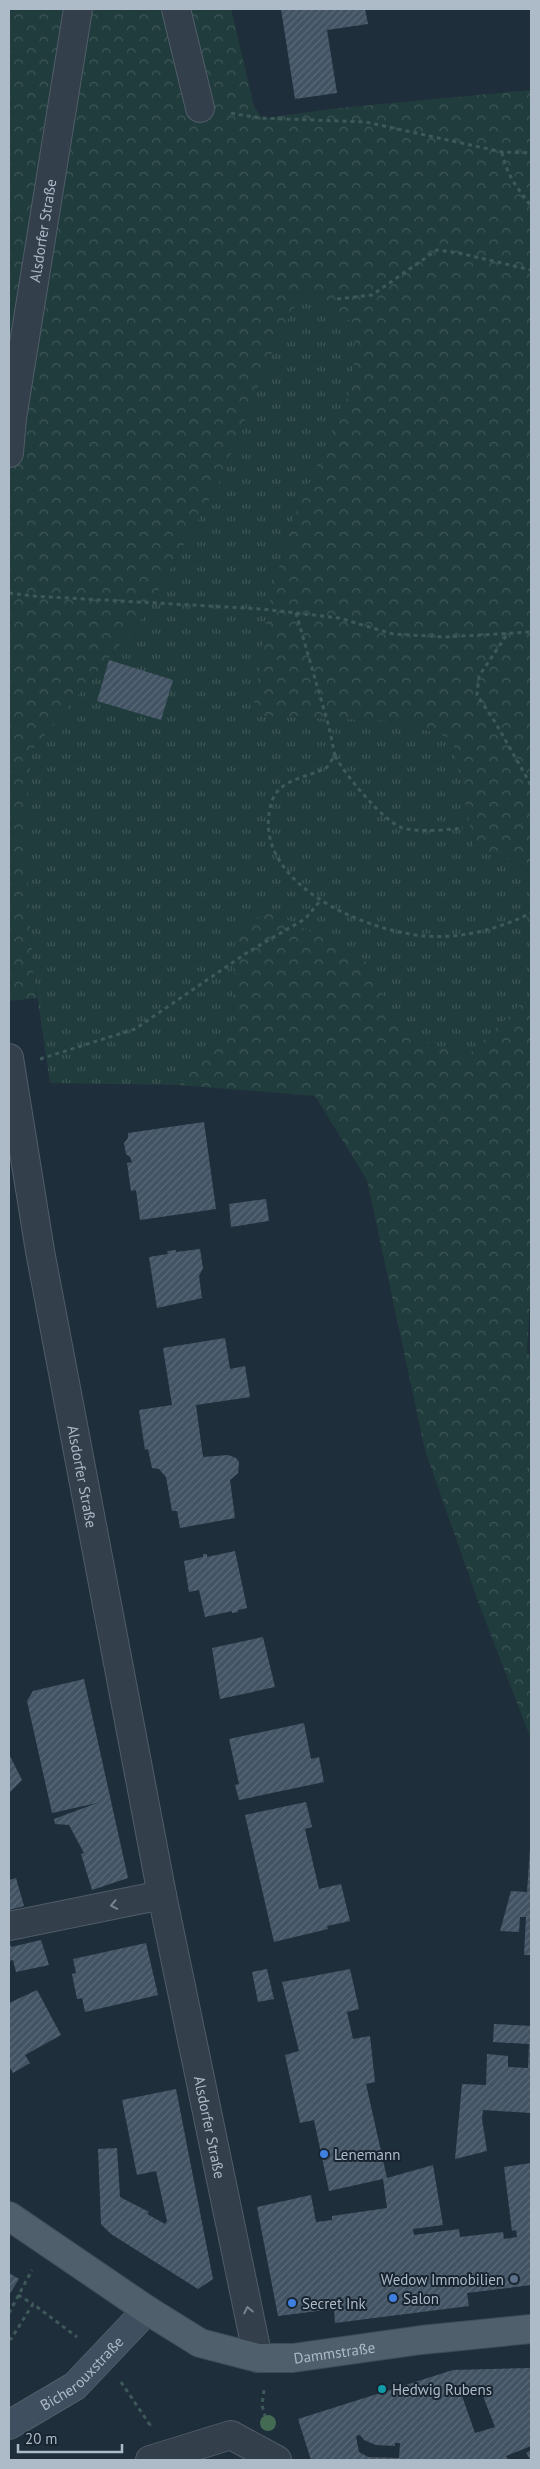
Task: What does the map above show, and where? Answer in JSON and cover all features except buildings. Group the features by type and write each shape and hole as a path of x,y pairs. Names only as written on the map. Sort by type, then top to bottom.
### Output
{"main road":[{"name":"Dammstraße","path":"9,2216 147,2310 200,2343 263,2359 293,2358 421,2340 531,2329"}],"street":[{"name":"Alsdorfer Straße","path":"9,453 12,418 78,9"},
{"path":"176,9 200,108"},
{"name":"Alsdorfer Straße","path":"9,1062 42,1261 162,1895 233,2240 263,2359"},
{"path":"9,1926 162,1895"},
{"name":"Bicherouxstraße","path":"9,2425 76,2386 147,2310"},
{"path":"150,2460 231,2435 277,2460"}],"path":[{"path":"200,108 259,118 366,122 502,152 531,153"},
{"path":"502,152 504,164 514,184 531,206"},
{"path":"337,299 372,295 437,250 459,253 531,270"},
{"path":"9,593 32,596 262,608 339,618 394,634 446,637 506,636 531,632"},
{"path":"296,613 329,727 335,756 342,769 381,814 404,829 440,831 463,828"},
{"path":"506,636 479,676 477,695 495,722 531,785"},
{"path":"335,756 327,767 287,784 273,798 267,823 270,845 280,862 320,901 344,914 382,928 425,936 463,935 508,924 531,913"},
{"path":"9,1062 57,1054 135,1029 248,952 305,919 320,901"},
{"path":"9,2313 30,2273"},
{"path":"18,2295 33,2304 104,2358 150,2425 142,2430"},
{"path":"9,2338 11,2340 33,2304"},
{"path":"263,2359 262,2406 267,2424"}],"green space":[{"path":"9,9 231,9 254,106 260,116 265,118 339,108 531,90 531,875 519,863 474,847 452,739 400,721 252,716 270,597 295,515 275,346 221,479 144,616 32,751 25,831 33,967 37,998 9,1001"},
{"path":"303,289 356,325 352,387 295,515 270,597 252,716 400,721 452,739 474,847 519,863 531,876 531,995 466,1057 402,1032 365,960 271,911 236,931 233,1023 179,1085 50,1083 33,967 25,831 32,751 144,616 221,479 275,346"},
{"path":"271,911 365,960 403,1031 466,1056 531,995 531,1282 527,1353 531,1357 531,1411 527,1474 531,1475 531,1739 479,1604 425,1450 367,1180 315,1096 179,1085 233,1023 236,931"},
{"path":"531,1411 531,1475 527,1474"}],"place":[{"name":"Lenemann","path":"324,2154"},
{"name":"Wedow Immobilien","path":"514,2279"},
{"name":"Salon","path":"393,2298"},
{"name":"Secret Ink","path":"292,2303"},
{"name":"Hedwig Rubens","path":"382,2389"}]}
